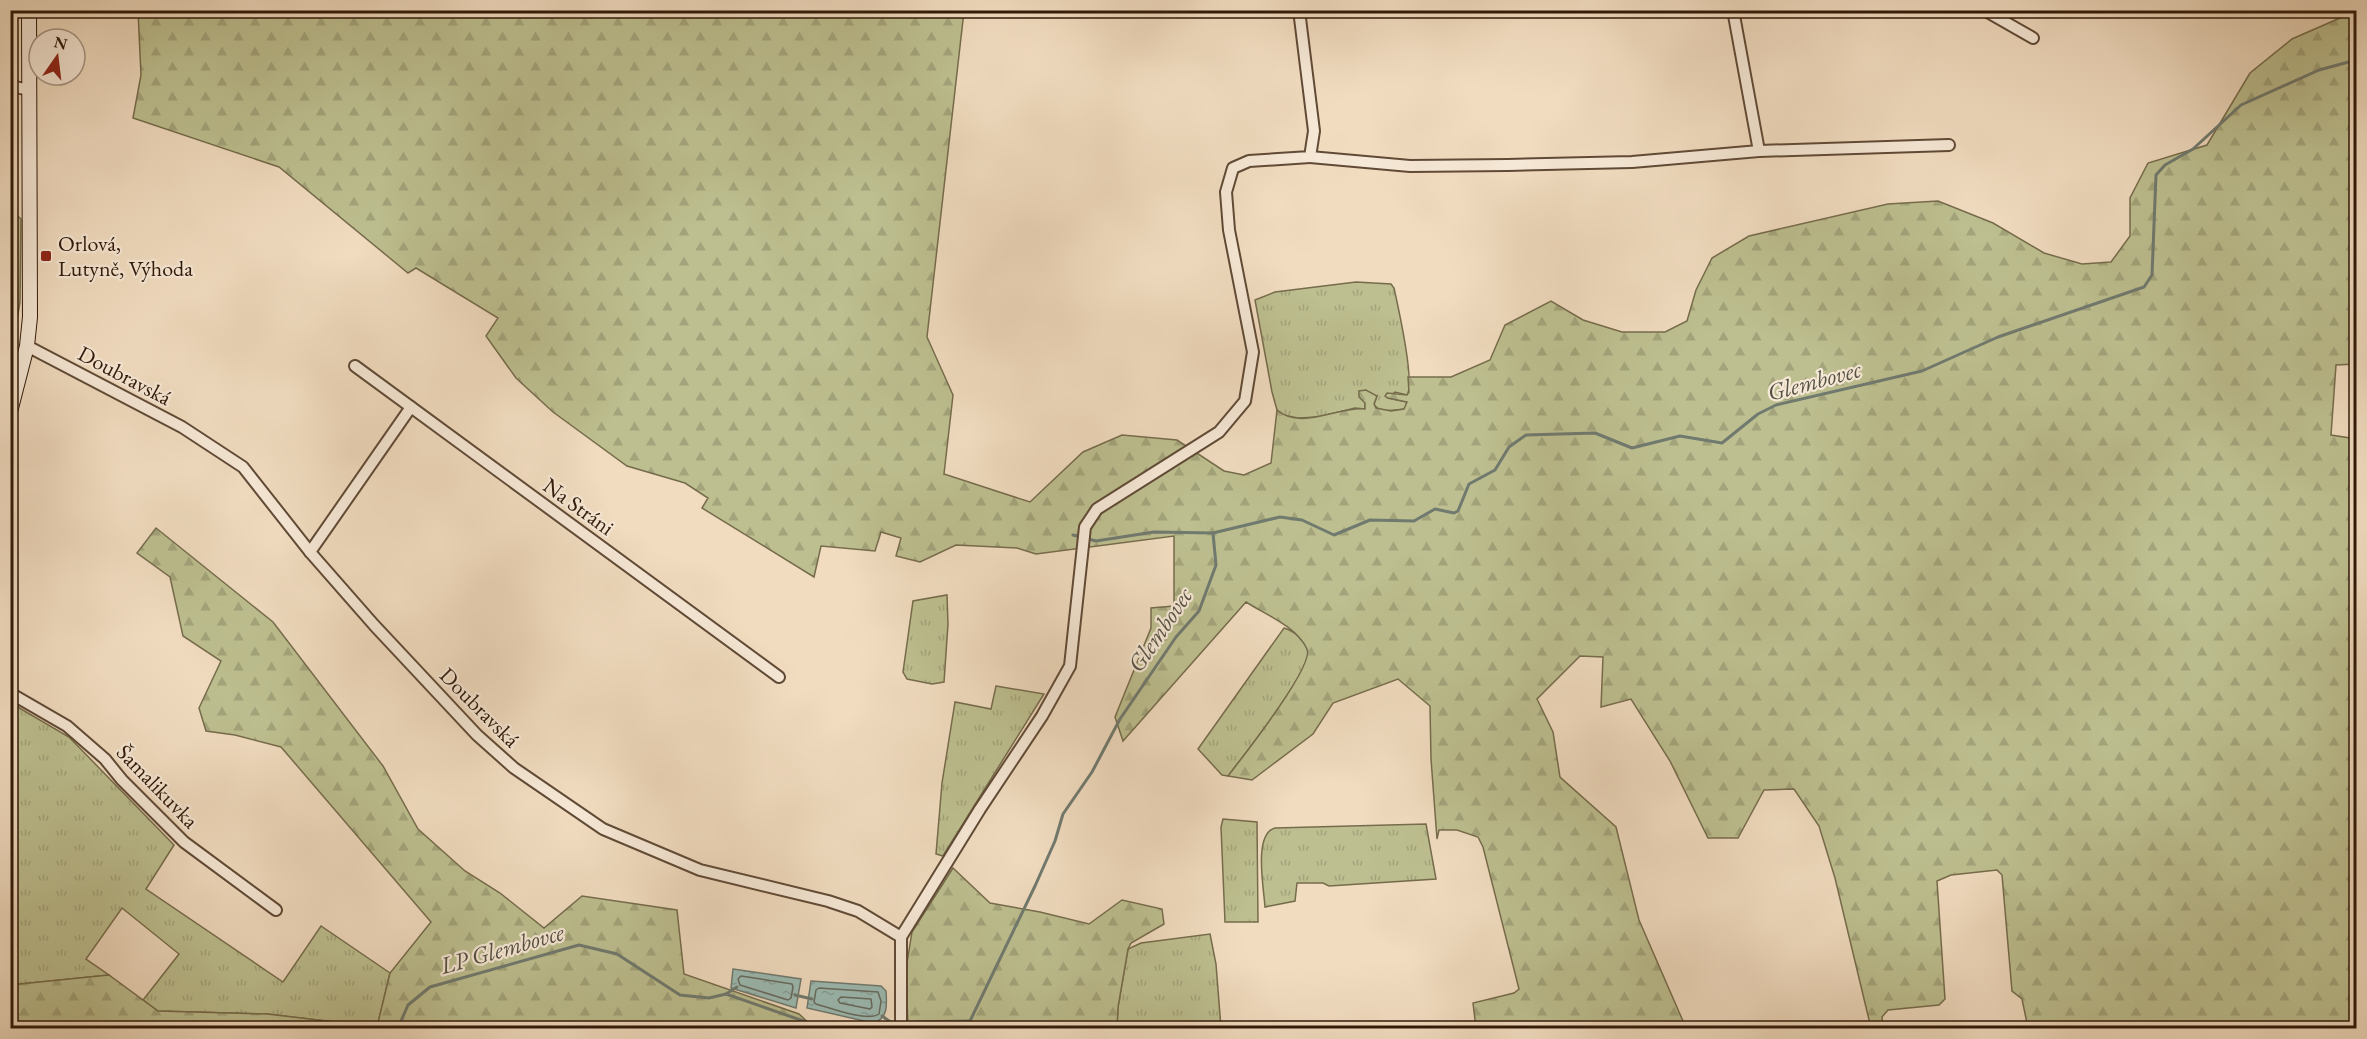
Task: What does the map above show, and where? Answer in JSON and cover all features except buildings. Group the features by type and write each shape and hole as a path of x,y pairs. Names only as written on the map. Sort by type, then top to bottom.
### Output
{"main road":[{"path":"11,408 27,346 30,317 29,10"}],"street":[{"path":"1299,10 1314,131 1310,158"},
{"path":"1733,10 1759,151"},
{"path":"1984,10 2033,38"},
{"path":"10,86 30,90"},
{"path":"901,1029 901,937 980,809 1042,716 1070,666 1085,527 1097,509 1219,432 1245,401 1253,352 1229,230 1226,192 1233,168 1249,161 1310,158 1410,166 1486,165 1632,162 1759,151 1949,145"},
{"name":"Doubravská","path":"27,346 182,427 243,467 310,552 374,625 477,735 514,768 603,829 700,870 828,901 858,911 901,937"},
{"name":"Na Stráni","path":"355,366 779,677"},
{"path":"310,552 411,407"},
{"name":"Šamalikuvka","path":"10,693 67,726 105,759 122,780 184,842 276,910"}],"green space":[{"path":"138,11 964,11 927,337 953,395 944,474 1030,502 1083,452 1122,435 1177,440 1224,471 1244,475 1271,463 1277,410 1287,416 1308,418 1365,409 1365,403 1359,397 1359,391 1366,390 1377,396 1374,404 1376,408 1391,411 1404,409 1407,402 1385,396 1387,393 1407,395 1409,392 1408,377 1451,377 1490,360 1505,325 1551,301 1583,320 1622,332 1665,332 1687,321 1696,290 1712,258 1749,236 1888,204 1938,201 1993,223 2044,253 2082,264 2111,262 2130,236 2130,198 2148,163 2207,145 2250,73 2292,39 2356,11 2356,364 2336,365 2331,435 2350,438 2356,449 2356,1028 2028,1028 2022,999 2012,991 2002,875 1997,870 1951,875 1937,881 1945,999 1939,1005 1888,1010 1882,1017 1883,1028 1871,1028 1835,878 1819,826 1794,789 1764,790 1738,838 1708,838 1670,761 1631,699 1601,707 1603,657 1580,656 1537,699 1553,732 1560,777 1616,827 1639,920 1686,1028 1587,1028 1577,1022 1552,1028 1476,1028 1473,1003 1514,993 1519,989 1483,847 1478,837 1457,830 1439,830 1437,839 1430,706 1398,679 1333,703 1313,734 1252,780 1228,776 1289,692 1306,659 1307,649 1296,634 1246,602 1123,741 1115,717 1151,628 1151,608 1174,606 1174,536 1036,554 1017,548 956,545 920,562 896,556 901,538 881,532 875,551 821,546 814,577 702,508 708,498 685,483 627,466 553,412 516,378 486,336 498,318 416,268 408,273 279,167 133,118 141,75"},
{"path":"11,210 21,219 20,302 11,356"},
{"path":"1356,282 1391,284 1394,288 1405,344 1409,388 1407,395 1395,392 1388,398 1407,402 1405,409 1388,411 1380,409 1374,404 1377,396 1365,403 1365,409 1355,408 1318,417 1298,418 1283,415 1277,410 1272,392 1255,300 1275,292"},
{"path":"156,528 273,622 383,766 418,829 465,871 500,893 544,928 582,896 677,910 684,974 799,1014 814,1028 11,1028 10,985 109,975 158,1011 267,1014 377,1027 390,973 431,922 281,747 235,735 206,731 199,708 221,661 183,636 170,577 137,553"},
{"path":"947,595 948,624 944,682 932,684 907,679 903,672 913,601"},
{"path":"1284,628 1296,634 1305,644 1308,653 1306,662 1299,677 1260,734 1228,776 1222,775 1198,749"},
{"path":"996,686 1044,694 943,856 936,854 942,783 955,702 991,709"},
{"path":"16,706 69,737 174,845 146,889 283,982 321,926 390,973 377,1027 267,1014 158,1011 143,1000 179,954 122,908 86,959 109,975 11,985 10,722"},
{"path":"1223,819 1257,822 1258,922 1225,922 1221,827"},
{"path":"1426,824 1436,879 1329,886 1323,883 1297,883 1295,901 1265,907 1262,851 1268,832 1275,828"},
{"path":"953,868 990,903 1089,924 1122,900 1162,909 1164,924 1131,943 1128,949 1118,1007 1117,1028 908,1028 906,969 912,932"},
{"path":"1210,934 1216,964 1221,1028 1117,1028 1118,1007 1128,949 1141,943"}],"water":[{"path":"733,969 801,979 796,1008 731,988"},
{"path":"811,981 881,986 886,991 884,1015 873,1023 807,1008"}],"waterway":[{"name":"Glembovec","path":"972,1028 970,1021 1035,886 1055,841 1063,814 1092,772 1120,719 1176,637 1199,611 1216,565 1213,533 1280,517 1302,520 1334,535 1370,520 1414,521 1435,509 1454,513 1458,511 1469,484 1495,470 1509,447 1526,435 1595,433 1632,448 1680,436 1722,443 1758,414 1776,405 1922,371 1998,337 2144,287 2152,275 2156,175 2165,165 2193,149 2241,105 2319,70 2356,60"},
{"name":"LP Glembovce","path":"1073,535 1096,541 1154,532 1213,533"},
{"name":"LP Glembovce","path":"398,1028 408,1005 430,987 579,945 617,954 680,995 709,998 726,994 815,1025 871,1028"},
{"path":"726,994 737,987"},
{"path":"795,995 812,999"},
{"path":"882,1016 899,1028"},
{"name":"LP Glembovce","path":"904,1027 916,1022 970,1021"},
{"name":"LP Glembovce","path":"105,1026 112,1028"}],"place":[{"name":"Orlová, Lutyně, Výhoda","path":"46,256"}]}
